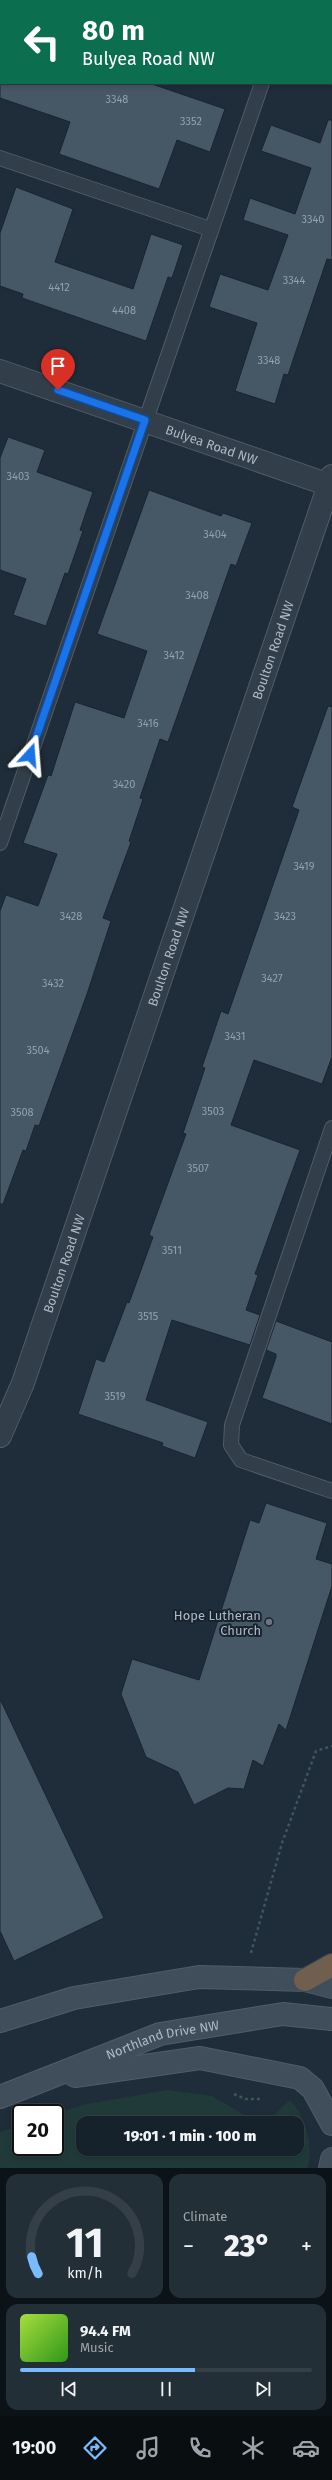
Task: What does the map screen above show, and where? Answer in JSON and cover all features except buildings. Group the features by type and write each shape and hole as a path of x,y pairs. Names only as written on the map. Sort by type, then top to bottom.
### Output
{"highway":[{"path":"304,1980 332,1965"}],"street":[{"name":"Bulyea Road NW","path":"0,371 331,482"},
{"name":"Boulton Road NW","path":"0,1436 25,1376 331,482"},
{"path":"0,2021 74,1998 199,1977 304,1980 332,1987"},
{"name":"Northland Drive NW","path":"0,2097 34,2082 160,2034 283,2014 332,2019"},
{"path":"34,2082 200,2058 300,2078 313,2089 332,2124"},
{"path":"330,2168 332,2160"}],"lane":[{"path":"0,843 210,229 262,84"},
{"path":"0,158 210,229"},
{"path":"332,1128 232,1425 231,1445 241,1460 332,1491"}],"path":[{"path":"244,1978 282,1843 313,1758 316,1751 332,1746"}],"green space":[{"path":"168,2090 212,2096 246,2116 76,2116 76,2156 304,2156 304,2123 310,2149 308,2168 0,2168 0,2132 12,2128 12,2156 64,2156 64,2111 86,2104"},
{"path":"290,2100 301,2116 272,2116"}],"place":[{"name":"Hope Lutheran Church","path":"269,1622"}],"route":[{"path":"30,755 145,420 58,390"}]}
